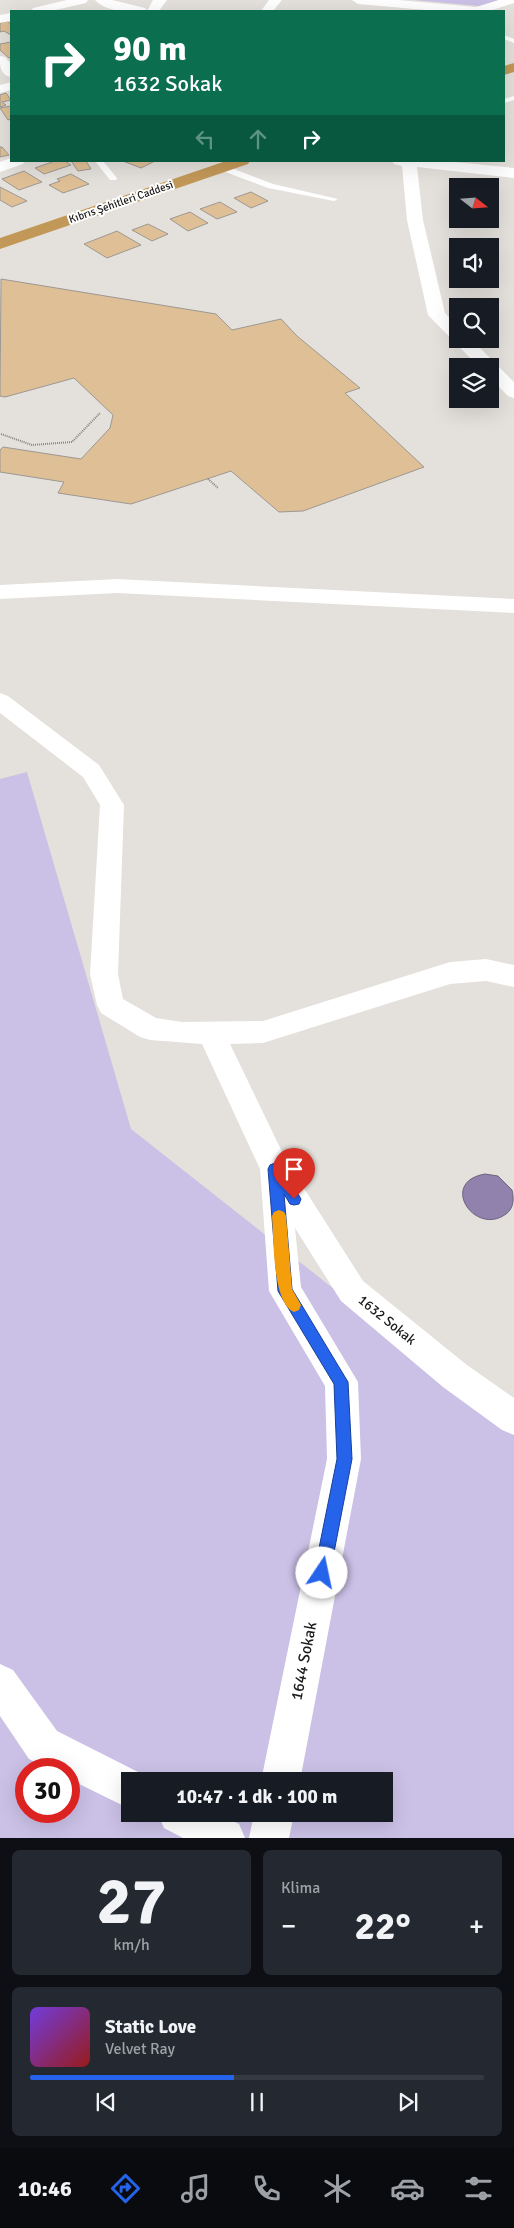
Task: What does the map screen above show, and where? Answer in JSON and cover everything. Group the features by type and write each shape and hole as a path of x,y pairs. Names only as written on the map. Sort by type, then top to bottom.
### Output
{"highway":[{"name":"Kıbrıs Şehitleri Caddesi","path":"0,232 215,164 233,162"},
{"name":"Kıbrıs Şehitleri Caddesi","path":"0,244 215,164"}],"street":[{"path":"48,10 66,2 82,0"},
{"path":"102,0 113,5 136,10"},
{"path":"268,10 276,0"},
{"path":"358,0 465,10"},
{"path":"479,10 512,0"},
{"path":"0,60 10,72"},
{"path":"0,167 14,162"},
{"path":"449,327 437,315 404,162 514,173"},
{"path":"470,348 480,358"},
{"path":"499,377 514,392"},
{"path":"0,592 117,586 514,606"},
{"path":"0,702 91,771 112,805 104,974 111,1005 150,1029 182,1033 262,1032 450,973 486,970 514,976"},
{"name":"1632 Sokak","path":"211,1033 275,1169 352,1291 455,1376 514,1418"},
{"name":"1644 Sokak","path":"275,1169 285,1291 341,1382 344,1459 283,1772"},
{"path":"0,1683 43,1745 121,1784"},
{"path":"194,1822 225,1838"},
{"path":"269,1838 272,1822"}],"lane":[{"path":"100,162 113,178"},
{"path":"215,164 270,186 334,199"}],"path":[{"path":"1,434 32,445 72,442 84,432 100,413"},
{"path":"208,478 218,488"}],"shaded area":[{"path":"414,0 499,0 480,6"},
{"path":"27,772 131,1129 514,1431 514,1838 0,1838 0,779"},
{"path":"485,1174 498,1176 512,1190 513,1200 511,1209 506,1214 494,1219 483,1219 473,1214 466,1206 463,1196 464,1187 471,1179"}],"building":[{"path":"7,21 10,23 10,34 4,31 0,32 0,23"},
{"path":"10,42 10,58 0,50 0,44"},
{"path":"6,93 10,100 2,102 6,105 0,107 0,95"},
{"path":"10,106 10,119 8,120 0,108"},
{"path":"0,147 2,147 9,155 0,157"},
{"path":"52,162 66,162 71,165 44,174 35,168"},
{"path":"72,162 87,162 91,169 78,171"},
{"path":"126,162 153,162 141,168"},
{"path":"24,171 42,182 19,190 2,179"},
{"path":"71,174 89,184 63,193 49,185 60,181 57,179"},
{"path":"0,187 27,201 12,207 0,200"},
{"path":"251,192 268,201 251,208 234,198"},
{"path":"220,202 237,212 217,219 200,209"},
{"path":"190,212 208,223 188,231 170,219"},
{"path":"148,224 168,234 152,241 132,230"},
{"path":"117,231 141,245 107,258 84,244"},
{"path":"1,279 216,314 232,330 281,319 297,336 360,388 345,393 424,467 303,511 279,512 231,471 131,504 58,493 64,482 0,472 0,450 3,447 81,459 110,428 113,415 74,378 5,397 0,396"}],"slow traffic":[{"path":"279,1216 285,1291 294,1305"}],"route":[{"path":"294,1199 275,1169 285,1291 341,1382 344,1459 322,1573"}]}
